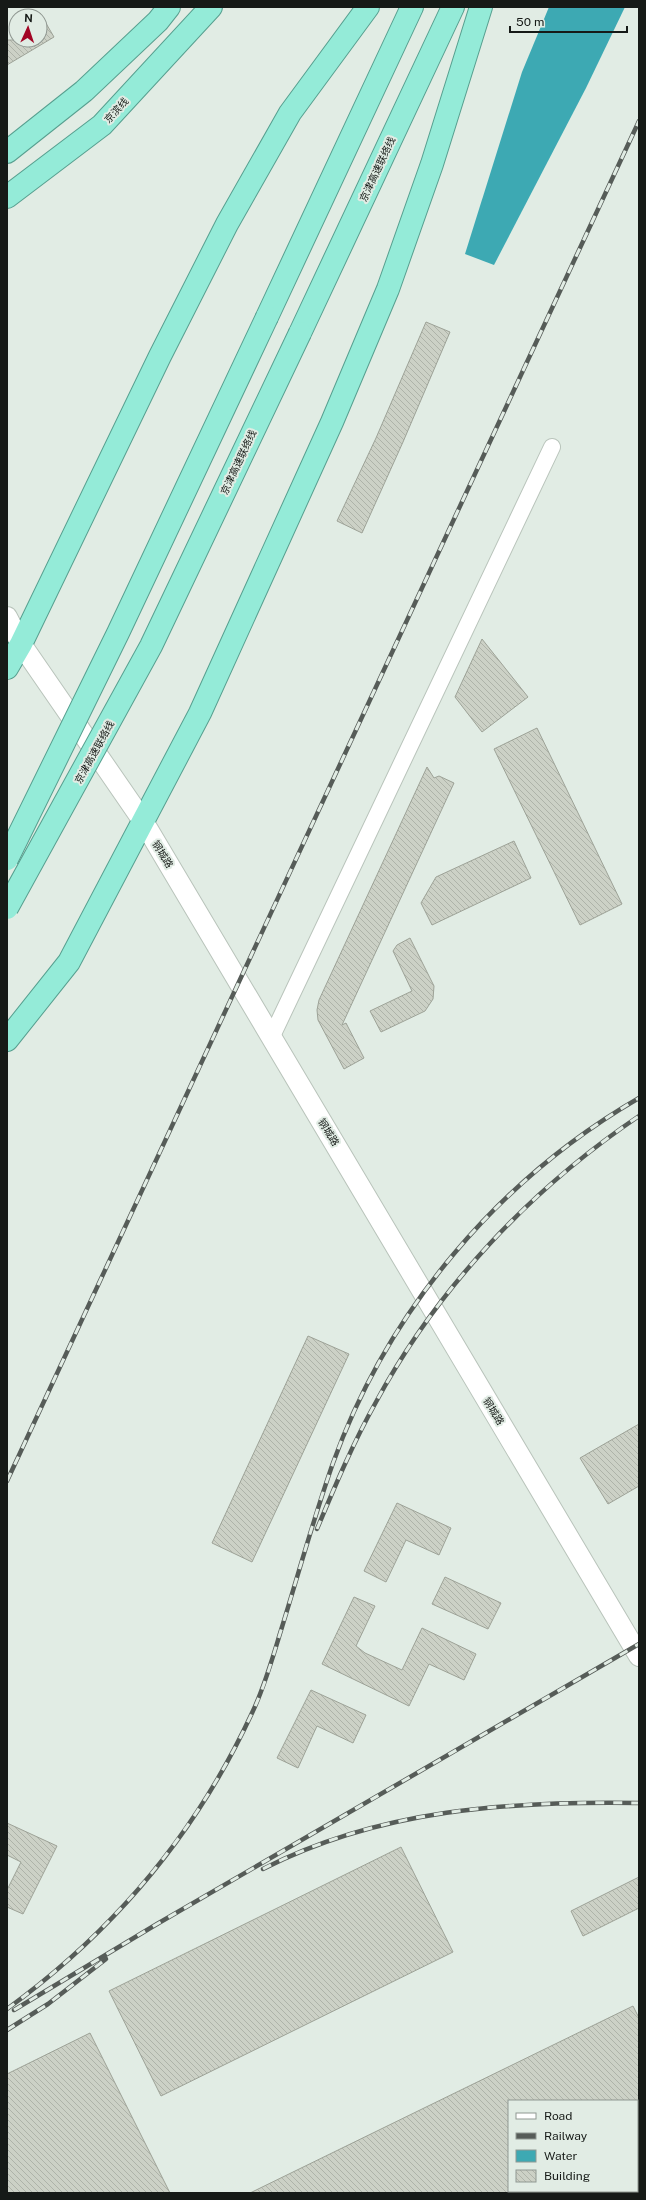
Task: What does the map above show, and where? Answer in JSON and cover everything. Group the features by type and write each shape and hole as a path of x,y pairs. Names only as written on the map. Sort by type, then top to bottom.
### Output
{"highway":[{"path":"7,152 84,91 158,21 169,7"},
{"name":"京滨线","path":"7,197 102,125 211,7"},
{"path":"7,668 21,644 160,356 227,224 290,113 368,7"},
{"path":"7,859 118,633 412,7"},
{"name":"京津高速联络线","path":"7,908 151,646 453,7"},
{"path":"7,1040 69,962 200,713 332,422 388,289 432,164 481,7"}],"street":[{"path":"272,1036 552,447"},
{"name":"钢城路","path":"7,617 21,644 143,821 639,1656"}],"water":[{"path":"549,7 625,7 586,88 494,265 465,254 522,72"}],"building":[{"path":"48,27 54,37 48,41"},
{"path":"7,40 8,48 36,48 7,65"},
{"path":"426,322 450,332 362,533 337,521 376,438"},
{"path":"482,639 528,697 482,732 455,697"},
{"path":"537,728 622,904 580,925 494,749"},
{"path":"427,767 434,778 439,776 454,783 342,1025 346,1023 364,1058 344,1069 318,1020 317,1010 319,1000"},
{"path":"514,841 531,878 432,925 421,903 436,877"},
{"path":"410,938 434,986 433,999 425,1011 381,1032 370,1011 412,991 393,951 397,945"},
{"path":"308,1336 349,1354 252,1562 212,1543"},
{"path":"639,1424 639,1486 608,1504 580,1458"},
{"path":"397,1503 451,1528 439,1555 406,1540 386,1582 364,1571"},
{"path":"445,1577 501,1603 488,1629 432,1604"},
{"path":"354,1597 375,1606 356,1646 365,1653 402,1670 422,1628 476,1654 464,1680 429,1664 409,1706 322,1664"},
{"path":"311,1690 366,1715 353,1743 317,1726 298,1768 277,1758"},
{"path":"7,1823 57,1846 23,1914 7,1907 7,1890 21,1862 7,1855"},
{"path":"401,1847 453,1952 161,2096 109,1991"},
{"path":"639,1877 639,1908 583,1936 571,1911"},
{"path":"633,2006 639,2018 639,2101 508,2100 509,2193 250,2193"},
{"path":"90,2033 170,2193 7,2193 7,2074"}],"railway":[{"path":"7,1481 639,121"},
{"path":"7,2009 46,1979 82,1947 117,1913 149,1877 178,1839 205,1799 230,1757 257,1703 265,1682 333,1463 356,1407 384,1353 417,1302 454,1254 495,1209 540,1168 588,1131 639,1098"},
{"path":"317,1529 352,1449 376,1402 428,1319 458,1280 490,1243 561,1175 639,1116"},
{"path":"14,2010 157,1924 639,1644"},
{"path":"263,1869 307,1849 353,1833 399,1821 494,1807 542,1804 639,1803"},
{"path":"7,2030 48,2004 106,1959"}]}
